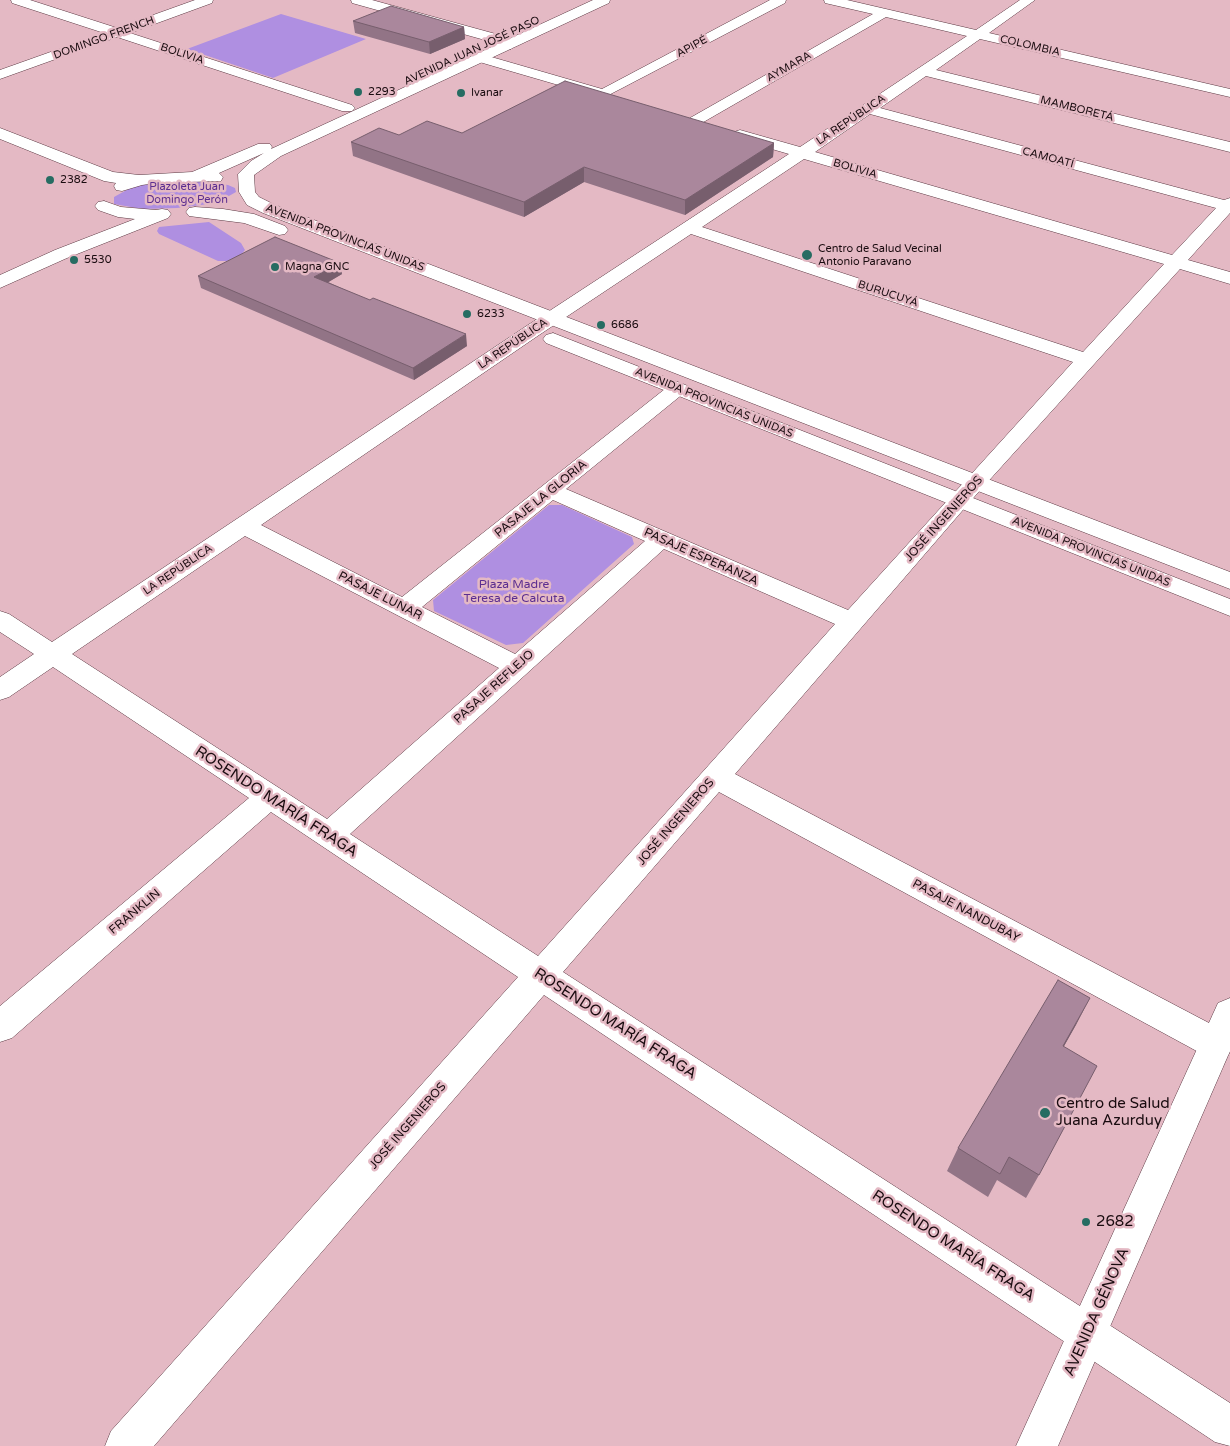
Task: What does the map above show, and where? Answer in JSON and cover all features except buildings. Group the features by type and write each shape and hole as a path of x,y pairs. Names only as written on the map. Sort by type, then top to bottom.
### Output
{"street":[{"name":"DOMINGO FRENCH","path":"0,75 207,0"},
{"path":"357,0 502,42"},
{"name":"AVENIDA JUAN JOSÉ PASO","path":"246,188 246,174 257,164 481,58 502,42 583,0"},
{"name":"AVENIDA JUAN JOSÉ PASO","path":"198,176 347,108 604,0"},
{"name":"APIPÉ","path":"603,94 780,0"},
{"name":"COLOMBIA","path":"830,0 1230,93"},
{"name":"LA REPÚBLICA","path":"0,690 542,324 801,154 1028,0"},
{"name":"BOLIVIA","path":"18,2 118,32 347,108"},
{"name":"AYMARA","path":"695,121 884,12"},
{"path":"481,58 622,99"},
{"name":"MAMBORETÁ","path":"924,71 1230,147"},
{"name":"CAMOATÍ","path":"868,109 1229,205"},
{"name":"BOLIVIA","path":"677,116 801,154 1230,278"},
{"path":"0,133 110,178 139,180 198,176 224,178 246,188 226,205 195,212 136,215 118,212 102,199"},
{"path":"0,149 78,182"},
{"path":"61,254 94,223 102,199 125,185 139,180"},
{"name":"AVENIDA PROVINCIAS UNIDAS","path":"246,188 253,201 269,209 542,324 968,491 1230,608"},
{"name":"JOSÉ INGENIEROS","path":"126,1446 968,491 1229,205"},
{"name":"AVENIDA PROVINCIAS UNIDAS","path":"195,212 248,218 402,279"},
{"path":"0,282 61,254 162,214"},
{"name":"BURUCUYÁ","path":"689,228 1086,360"},
{"name":"AVENIDA PROVINCIAS UNIDAS","path":"476,309 542,324 677,389 1230,582"},
{"name":"PASAJE LA GLORIA","path":"404,608 677,389"},
{"name":"PASAJE ESPERANZA","path":"551,491 852,622"},
{"name":"PASAJE LUNAR","path":"244,526 517,666"},
{"name":"PASAJE REFLEJO","path":"328,836 661,539"},
{"name":"ROSENDO MARÍA FRAGA","path":"0,620 1230,1427"},
{"name":"PASAJE NANDUBAY","path":"716,777 1223,1028"},
{"name":"FRANKLIN","path":"0,1027 269,797"},
{"name":"AVENIDA GÉNOVA","path":"1037,1446 1223,1028"}],"green space":[{"path":"281,14 366,39 273,78 187,49"},
{"name":"Plazoleta Juan Domingo Perón","path":"195,180 228,185 235,188 236,192 220,201 209,204 177,208 142,209 114,204 114,197 142,184"},
{"path":"209,222 241,243 245,250 239,257 227,261 218,261 159,234 157,231 159,227"},
{"name":"Plaza Madre Teresa de Calcuta","path":"549,505 562,505 632,537 634,544 523,643 506,645 434,611 433,600"}],"place":[{"name":"2293","path":"358,92"},
{"name":"Ivanar","path":"461,93"},
{"name":"2382","path":"50,180"},
{"name":"Centro de Salud Vecinal Antonio Paravano","path":"807,255"},
{"name":"5530","path":"74,260"},
{"name":"Magna GNC","path":"275,267"},
{"name":"6233","path":"467,314"},
{"name":"6686","path":"601,325"},
{"name":"Centro de Salud Juana Azurduy","path":"1045,1113"},
{"name":"2682","path":"1086,1222"}]}
